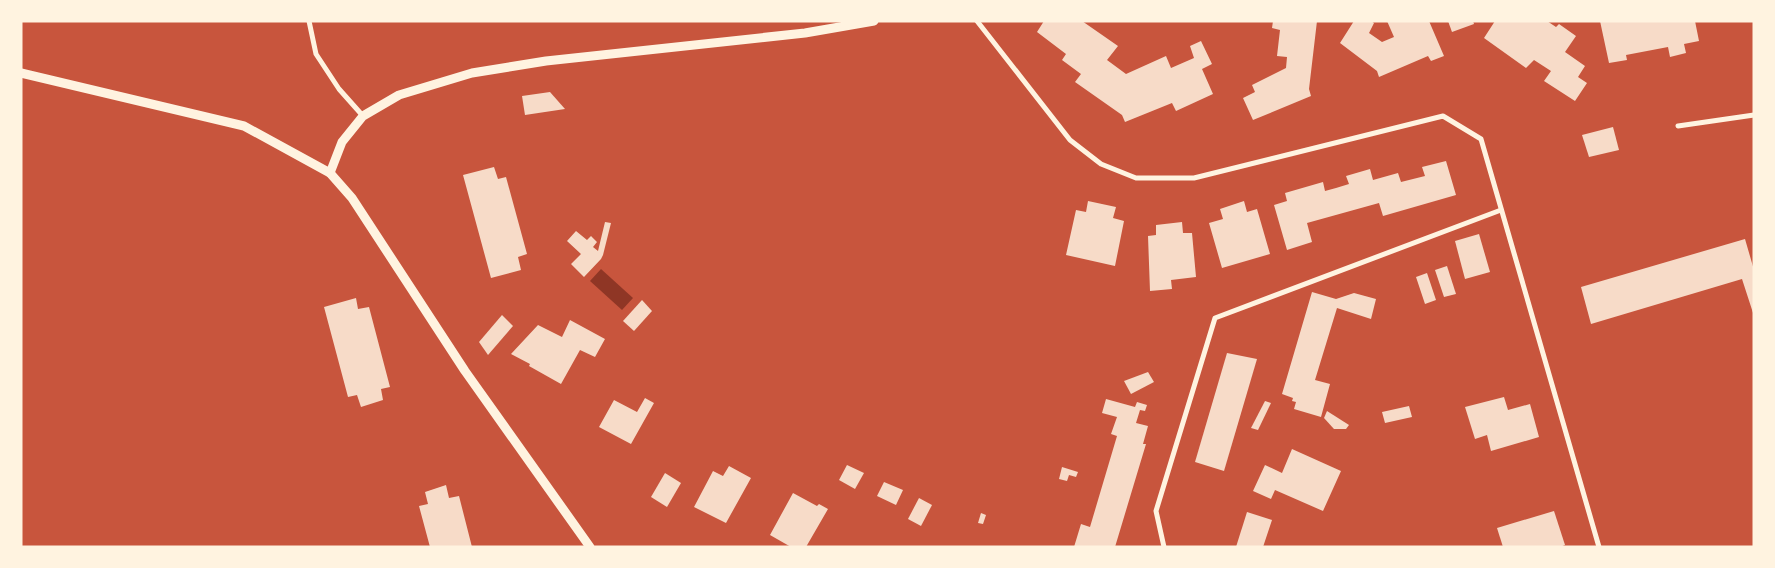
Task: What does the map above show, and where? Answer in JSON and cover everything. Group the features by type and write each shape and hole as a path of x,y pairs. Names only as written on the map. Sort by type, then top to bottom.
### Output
{"street":[{"path":"309,21 316,54 338,89 363,116"},
{"path":"330,173 342,142 363,116 399,95 472,73 546,61 805,33 874,21"},
{"path":"977,21 1070,140 1101,164 1136,178 1194,178 1443,116 1481,139 1599,547"},
{"path":"21,73 244,126 330,173 352,198 464,371 590,547"},
{"path":"1678,126 1754,116"},
{"path":"1164,547 1156,511 1215,318 1501,210"}],"shaded area":[{"path":"601,269 633,298 622,310 590,281"}],"building":[{"path":"1044,21 1082,21 1118,46 1107,60 1126,74 1166,56 1171,68 1194,58 1190,46 1201,41 1212,64 1202,69 1213,94 1176,111 1172,103 1125,122 1122,115 1075,82 1081,74 1062,60 1066,54 1037,32"},
{"path":"1273,21 1317,21 1309,89 1311,96 1253,120 1243,98 1255,92 1252,85 1286,68 1287,57 1277,56 1280,30 1272,28"},
{"path":"1354,21 1371,21 1374,23 1369,33 1382,42 1394,37 1387,21 1429,21 1444,56 1431,61 1428,56 1379,77 1377,71 1340,43"},
{"path":"1448,21 1473,21 1474,24 1452,32"},
{"path":"1495,21 1547,21 1556,27 1559,24 1576,36 1565,52 1585,66 1578,77 1587,83 1575,101 1544,81 1551,71 1534,60 1526,68 1484,38"},
{"path":"1600,21 1695,21 1699,41 1684,44 1686,53 1670,57 1668,47 1626,55 1627,60 1609,63"},
{"path":"550,92 565,109 525,115 522,96"},
{"path":"1613,127 1619,150 1589,157 1582,135"},
{"path":"1446,161 1456,195 1383,216 1379,203 1307,223 1312,242 1287,250 1274,205 1287,201 1285,193 1323,182 1325,191 1336,188 1349,184 1346,176 1370,169 1373,180 1398,173 1401,182 1425,176 1422,167"},
{"path":"494,167 498,179 506,177 527,254 518,257 521,270 491,278 463,175"},
{"path":"1088,201 1116,207 1113,218 1124,221 1115,266 1066,255 1076,210 1086,212"},
{"path":"1244,201 1247,212 1257,209 1270,254 1222,268 1209,223 1223,219 1220,209"},
{"path":"605,222 611,223 603,255 584,277 571,264 581,254 567,241 576,231 587,240 591,236 597,242 593,247 598,251"},
{"path":"1182,222 1183,233 1192,233 1196,277 1171,280 1172,289 1150,291 1148,236 1156,235 1156,225"},
{"path":"1479,234 1490,272 1465,279 1455,241"},
{"path":"1745,239 1754,270 1754,316 1742,279 1591,324 1581,287"},
{"path":"1447,266 1456,294 1444,297 1435,270"},
{"path":"1427,273 1436,300 1425,304 1416,277"},
{"path":"1312,292 1336,299 1354,293 1376,299 1371,319 1337,308 1315,380 1330,384 1321,417 1294,409 1296,402 1292,401 1293,398 1282,394"},
{"path":"356,298 358,309 369,307 390,387 381,389 383,400 361,407 357,395 348,397 324,307"},
{"path":"642,300 652,311 634,331 623,321"},
{"path":"502,315 513,326 488,355 479,342"},
{"path":"570,320 605,339 595,357 580,350 561,384 511,354 538,325 562,337"},
{"path":"1227,353 1257,359 1224,471 1195,462"},
{"path":"1148,372 1154,382 1131,394 1124,381"},
{"path":"1504,397 1508,410 1530,404 1539,437 1491,451 1487,435 1475,439 1465,407"},
{"path":"645,398 654,403 631,444 599,427 614,400 637,412"},
{"path":"1106,399 1135,407 1137,402 1147,405 1145,411 1140,410 1136,423 1148,426 1143,444 1146,444 1115,547 1074,547 1081,524 1090,527 1117,436 1111,434 1117,417 1102,413"},
{"path":"1265,401 1271,403 1258,430 1251,428"},
{"path":"1409,406 1412,417 1385,423 1382,412"},
{"path":"1327,411 1349,425 1346,429 1334,429 1324,418"},
{"path":"1292,449 1341,471 1323,511 1275,490 1271,499 1253,491 1265,465 1282,473"},
{"path":"847,465 864,473 855,489 839,480"},
{"path":"729,466 751,478 726,523 694,507 713,471 723,476"},
{"path":"1062,467 1078,472 1076,477 1069,475 1067,481 1059,479"},
{"path":"665,473 681,483 667,507 651,497"},
{"path":"884,482 903,490 896,505 877,496"},
{"path":"446,485 449,498 459,496 472,547 430,547 419,506 428,504 425,492"},
{"path":"793,493 817,506 819,504 828,509 806,547 791,547 770,535"},
{"path":"919,498 932,505 921,526 908,519"},
{"path":"1554,511 1565,545 1560,547 1503,547 1497,528"},
{"path":"1247,512 1272,520 1263,547 1236,547"},
{"path":"981,513 986,515 983,524 978,523"}]}
